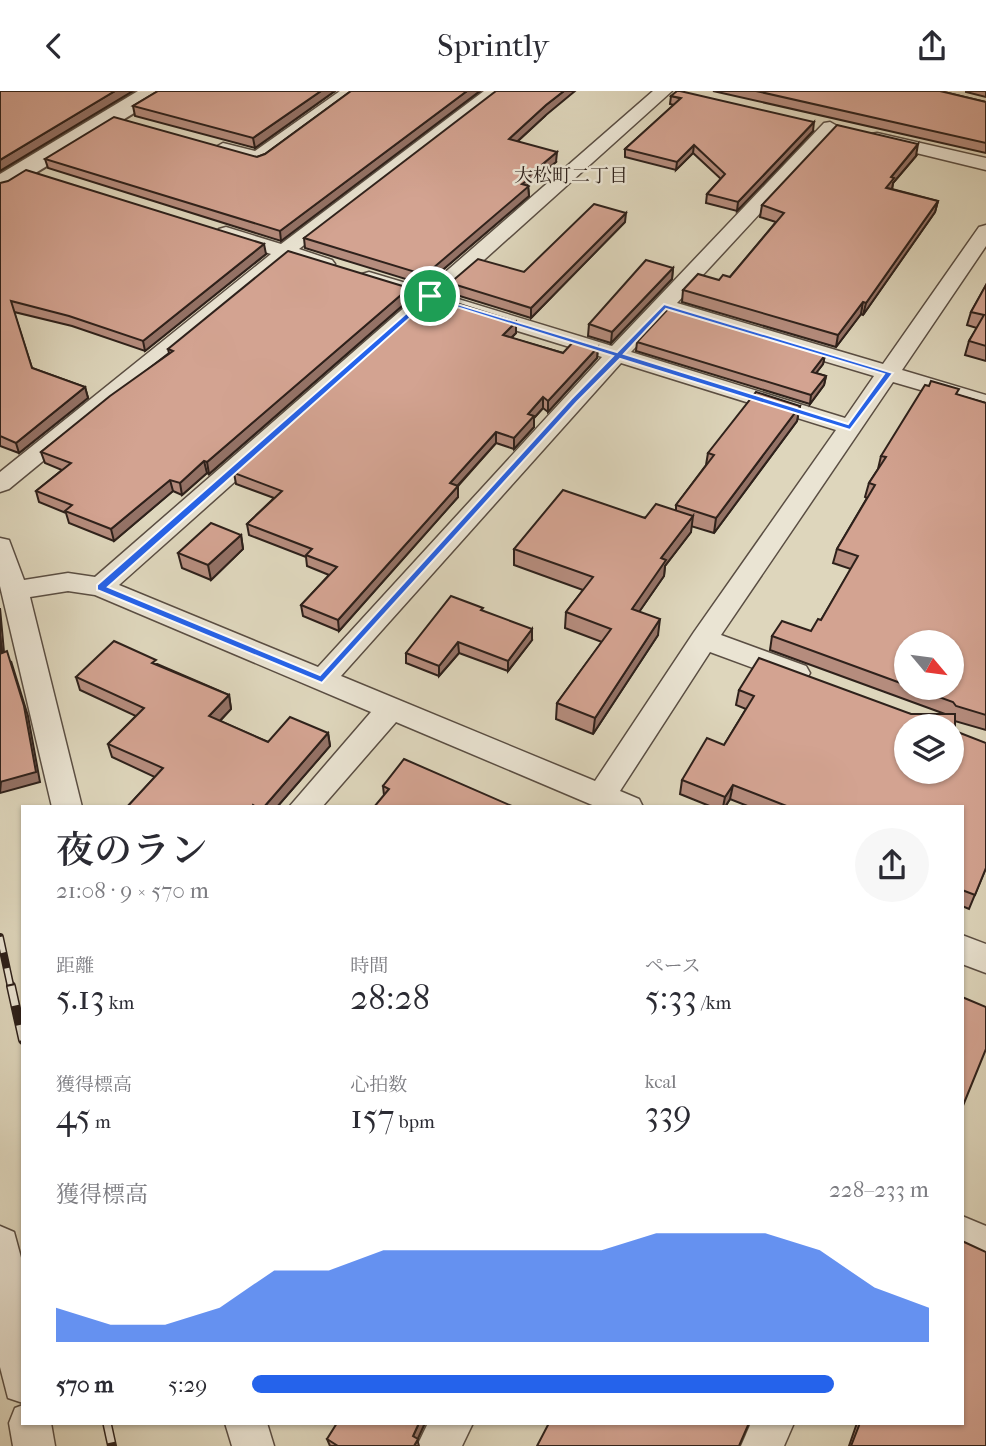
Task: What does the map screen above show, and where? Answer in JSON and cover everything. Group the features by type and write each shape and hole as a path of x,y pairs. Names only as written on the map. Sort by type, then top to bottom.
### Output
{"street":[{"path":"0,184 154,91"},
{"path":"204,143 258,158 351,91"},
{"path":"0,484 285,251 495,91"},
{"path":"100,587 663,91"},
{"path":"111,117 138,124"},
{"path":"805,121 986,165"},
{"path":"322,680 574,400 664,306 843,130"},
{"path":"24,170 50,178"},
{"path":"206,227 850,427"},
{"path":"585,797 704,639 986,231"},
{"path":"664,306 986,402"},
{"path":"0,546 15,590 66,805"},
{"path":"15,590 68,582 100,587 391,708 585,797 619,805"},
{"path":"704,639 820,683"},
{"path":"306,805 391,708"},
{"path":"964,950 986,959"},
{"path":"964,1235 986,1245"},
{"path":"0,1245 21,1371"},
{"path":"30,1425 34,1446"},
{"path":"247,1425 253,1446"},
{"path":"438,1446 451,1425"},
{"path":"762,1446 772,1425"}],"building":[{"path":"0,91 115,91 0,160"},
{"path":"158,91 321,91 253,138 133,106"},
{"path":"351,91 467,91 280,231 45,159 114,117 257,157 265,154"},
{"path":"496,91 564,91 509,139 557,152 526,178 529,179 522,184 529,186 425,275 304,238"},
{"path":"677,91 814,122 738,202 707,194 725,174 694,145 677,162 625,149 681,98 671,96"},
{"path":"756,91 940,91 986,102 986,143"},
{"path":"837,125 918,144 891,177 894,178 886,188 938,201 866,303 863,302 838,335 683,290 698,274 719,280 723,275 730,277 784,213 762,205"},
{"path":"26,170 264,244 143,341 69,316 11,301 32,368 85,387 16,443 0,436 0,183"},
{"path":"594,204 626,213 531,308 450,283 478,259 524,272"},
{"path":"288,251 409,288 207,462 204,461 180,483 170,480 111,529 65,511 72,505 36,491 71,463 41,452 110,396 173,351 168,349"},
{"path":"646,260 673,268 612,332 589,324"},
{"path":"986,285 986,346 969,341 984,315 971,312"},
{"path":"434,296 516,322 503,335 563,353 575,340 598,347 548,401 543,397 528,414 534,416 514,438 496,432 450,483 458,486 338,620 301,605 337,567 306,555 312,549 247,524 282,491 234,473"},
{"path":"669,308 825,355 812,372 826,376 811,395 637,342"},
{"path":"931,381 959,389 956,394 986,403 986,715 956,706 947,700 964,700 964,630 894,630 894,681 772,636 782,621 811,631 818,619 821,620 858,556 837,549 875,485 869,483 886,457 881,456 925,385 929,386"},
{"path":"756,392 800,406 716,518 676,505 714,455 708,453"},
{"path":"563,490 645,518 656,504 693,516 661,558 666,560 632,609 660,619 595,718 557,703 611,629 566,612 593,577 514,549"},
{"path":"211,523 241,535 208,565 178,553"},
{"path":"451,596 532,629 508,661 458,642 439,666 406,653"},
{"path":"0,635 2,653 7,651 24,706 36,772 0,782"},
{"path":"114,641 156,660 152,663 229,695 209,716 268,742 290,717 328,733 266,805 129,805 163,768 108,744 144,708 76,677"},
{"path":"759,658 911,714 894,714 894,784 964,784 964,734 986,743 986,868 975,895 964,891 964,805 784,805 733,785 725,797 682,780 707,738 724,745 754,696 739,690"},
{"path":"404,759 509,805 376,805 389,789 383,786"},
{"path":"964,998 986,1007 986,1049 964,1103"},
{"path":"964,1242 986,1252 986,1446 851,1446 859,1425 964,1425"},
{"path":"336,1425 418,1425 413,1436 418,1439 414,1446 338,1446 327,1439"},
{"path":"548,1425 748,1425 739,1446 537,1446"}],"railway":[{"path":"0,937 11,988"},
{"path":"11,986 21,1031"},
{"path":"107,1425 112,1446"}],"district":[{"name":"大松町二丁目","path":"571,175"}],"route":[{"path":"430,296 100,587 322,680 574,400 618,355 850,427 889,373 664,306 618,355 430,296"}]}
